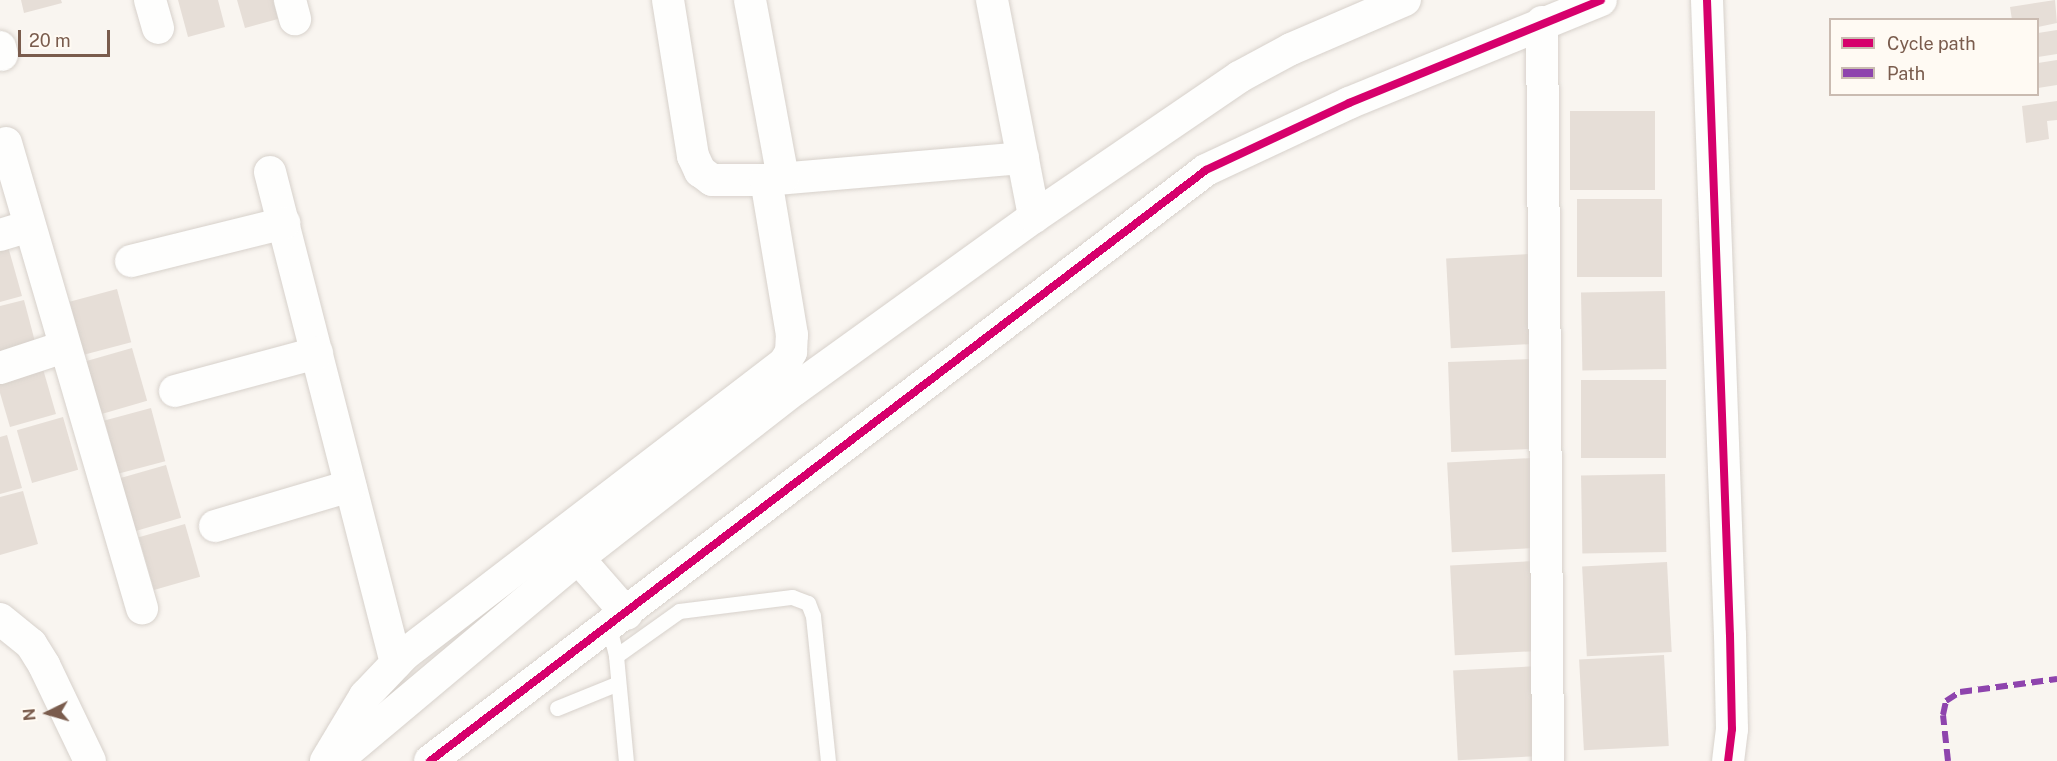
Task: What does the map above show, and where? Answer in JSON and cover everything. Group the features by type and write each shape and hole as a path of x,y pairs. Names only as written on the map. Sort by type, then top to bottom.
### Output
{"street":[{"path":"668,0 693,156 700,171 719,181 775,179 1023,158"},
{"path":"326,761 365,696 396,663 785,363 791,352 792,335 775,179 750,0"},
{"path":"992,0 1034,217"},
{"path":"336,761 585,565 794,390 1034,217 1239,78 1292,49 1405,0"},
{"path":"430,761 618,625 1206,170 1317,117 1542,22 1601,0"},
{"path":"1707,0 1730,635 1731,729 1728,761"},
{"path":"1542,22 1548,761"},
{"path":"6,143 142,609"},
{"path":"270,172 396,663"},
{"path":"131,261 284,223"},
{"path":"0,235 30,226"},
{"path":"0,368 64,347"},
{"path":"175,391 317,353"},
{"path":"215,526 350,486"},
{"path":"585,565 618,625"},
{"path":"0,619 30,644 44,664 90,761"}],"lane":[{"path":"626,761 616,684 618,625 679,611 792,597 808,603 813,616 828,761"},
{"path":"557,708 616,684"}],"building":[{"path":"21,0 61,0 62,3 24,13"},
{"path":"178,0 218,0 225,27 188,37"},
{"path":"237,0 273,0 278,19 245,28"},
{"path":"2055,0 2057,23 2039,27 2039,18 2012,18 2010,7"},
{"path":"2057,30 2057,54 2039,57 2039,33"},
{"path":"2057,60 2057,85 2039,88 2039,63"},
{"path":"2057,101 2057,120 2047,121 2049,139 2026,143 2022,106"},
{"path":"1570,111 1655,111 1655,190 1570,190"},
{"path":"1577,199 1662,199 1662,277 1577,277"},
{"path":"7,243 22,296 0,302 0,245"},
{"path":"1530,254 1535,344 1451,348 1446,258"},
{"path":"117,289 131,342 84,355 70,302"},
{"path":"1665,291 1666,369 1582,370 1581,292"},
{"path":"24,300 38,353 0,363 0,306"},
{"path":"132,348 147,401 100,414 85,362"},
{"path":"1533,359 1536,449 1451,452 1448,362"},
{"path":"41,362 56,414 10,427 0,393 0,373"},
{"path":"1581,380 1666,380 1666,458 1581,458"},
{"path":"151,408 165,461 119,474 105,420"},
{"path":"63,417 78,470 32,483 17,430"},
{"path":"7,435 22,488 0,494 0,437"},
{"path":"1532,458 1537,548 1452,552 1447,462"},
{"path":"166,465 181,518 134,531 119,479"},
{"path":"1665,474 1666,552 1582,553 1581,475"},
{"path":"23,491 38,544 0,555 0,497"},
{"path":"185,524 200,577 154,590 139,537"},
{"path":"1535,561 1540,651 1455,655 1450,565"},
{"path":"1667,562 1672,652 1587,656 1582,566"},
{"path":"1664,655 1669,746 1584,750 1579,659"},
{"path":"1538,666 1543,756 1458,760 1453,670"}],"marked path":[{"path":"1948,761 1943,715 1946,701 1960,692 2057,679"}],"cycle path":[{"path":"430,761 1206,170 1349,103 1601,0"},
{"path":"1707,0 1730,635 1732,729 1728,761"}]}
